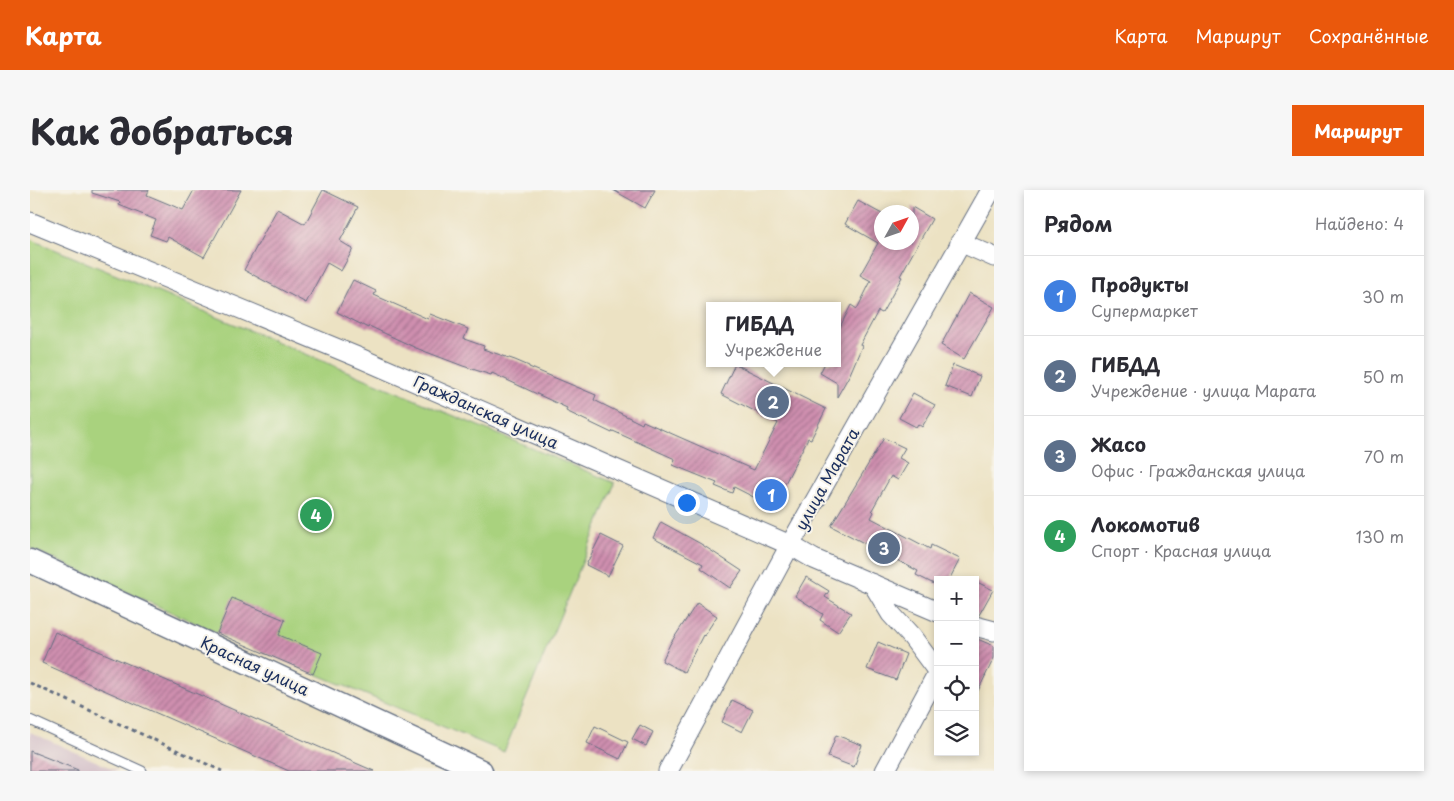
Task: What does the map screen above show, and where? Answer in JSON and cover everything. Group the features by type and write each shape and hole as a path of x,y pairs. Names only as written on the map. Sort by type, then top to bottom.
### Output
{"street":[{"name":"улица Марата","path":"668,771 790,546 991,190"},
{"name":"Гражданская улица","path":"30,222 360,358 934,610"},
{"path":"960,242 994,257"},
{"name":"Красная улица","path":"30,562 481,771"},
{"path":"873,584 891,614 912,637 934,667"},
{"path":"979,627 994,631"},
{"path":"886,771 934,680"}],"lane":[{"path":"30,720 142,771"}],"path":[{"path":"30,683 222,771"}],"shaded area":[{"path":"30,732 118,771 30,771"}],"green space":[{"path":"30,239 615,483 504,752 217,633 30,548"}],"building":[{"path":"92,190 149,190 147,195 183,210 194,190 241,190 204,257 168,237 166,241 150,235 156,220 119,205 120,202 92,193"},
{"path":"323,190 358,207 340,241 353,249 341,271 327,263 306,303 244,270 277,209 305,224"},
{"path":"613,190 655,190 645,208"},
{"path":"858,201 874,210 874,241 845,224"},
{"path":"919,211 932,219 919,242"},
{"path":"874,250 915,250 882,313 878,311 860,345 862,346 850,374 837,397 837,383 820,373 823,367 841,367 841,325 851,305 857,309 871,281 860,275"},
{"path":"353,280 376,291 374,295 428,319 430,314 468,329 464,339 484,346 483,349 515,360 596,395 594,400 642,424 643,421 754,470 778,423 721,394 734,367 741,367 826,409 811,439 808,438 773,507 734,487 732,493 715,486 717,483 673,465 675,459 613,431 612,433 566,411 567,408 492,373 491,375 463,366 416,348 369,326 368,328 337,312"},
{"path":"969,293 994,307 964,359 941,345"},
{"path":"953,365 980,376 972,397 945,386"},
{"path":"913,393 935,405 922,427 918,424 916,427 899,418"},
{"path":"884,438 905,448 899,458 908,463 898,480 891,476 872,510 874,512 871,518 930,549 931,545 960,559 951,576 934,576 934,584 916,575 918,571 831,526"},
{"path":"661,522 701,544 742,571 730,588 701,568 703,564 653,538"},
{"path":"601,535 623,546 608,576 586,565"},
{"path":"806,577 829,591 825,597 851,613 838,632 820,620 823,614 795,596"},
{"path":"979,583 993,590 979,615"},
{"path":"232,598 285,620 279,635 322,653 313,674 217,633"},
{"path":"697,603 717,616 703,635 684,672 662,661 670,644"},
{"path":"55,632 374,771 289,771 42,663"},
{"path":"979,640 994,646 994,658 979,689"},
{"path":"878,642 906,654 896,680 867,669"},
{"path":"732,700 753,710 742,732 722,722"},
{"path":"640,725 653,732 646,746 632,739"},
{"path":"595,726 628,742 620,759 587,743"},
{"path":"836,735 862,745 854,767 828,757"},
{"path":"30,751 78,770 78,771 30,771"}],"place":[{"name":"ГИБДД","path":"773,402"},
{"name":"Продукты","path":"771,495"},
{"name":"Локомотив","path":"316,515"},
{"name":"Жасо","path":"884,548"}]}
